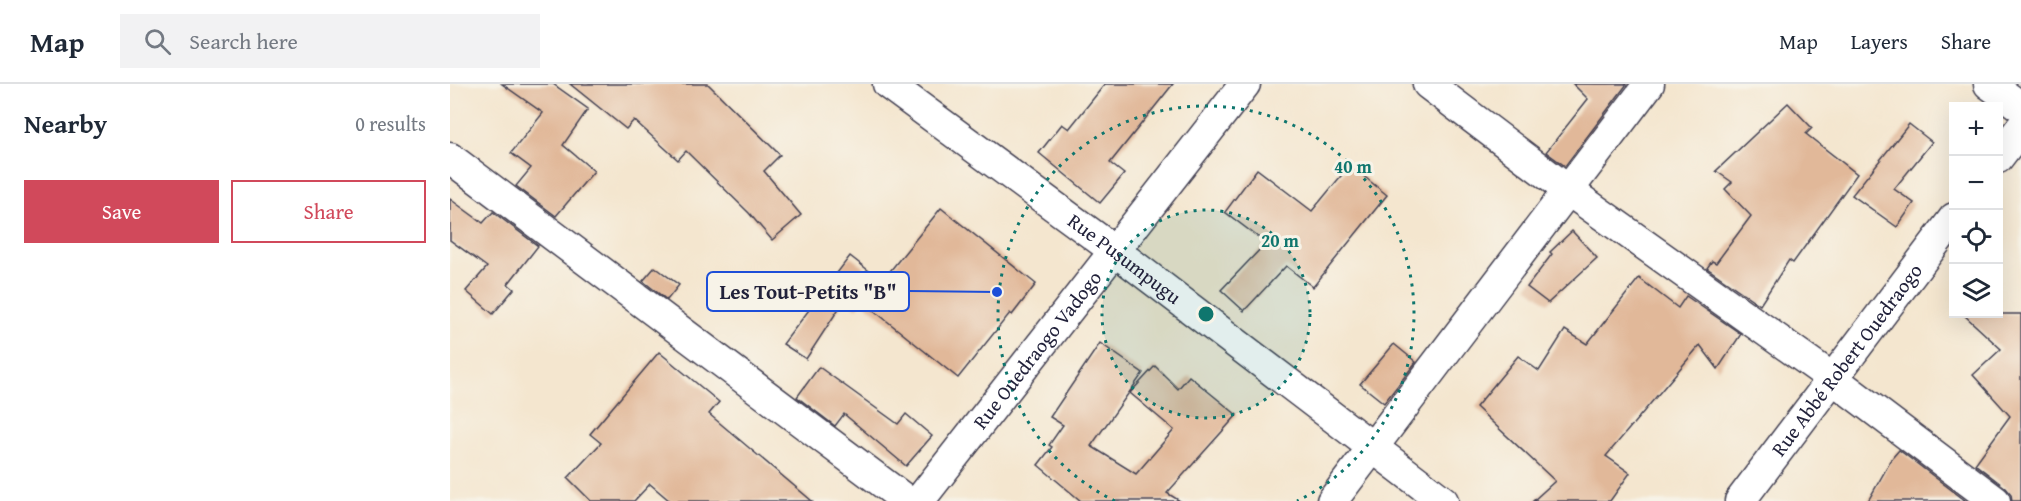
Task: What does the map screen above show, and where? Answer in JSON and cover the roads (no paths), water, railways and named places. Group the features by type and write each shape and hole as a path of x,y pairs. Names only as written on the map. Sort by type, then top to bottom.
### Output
{"street":[{"name":"Rue Pusumpugu","path":"888,84 1115,251 1443,501"},
{"name":"Rue Ouedraogo Vadogo","path":"919,501 1245,84"},
{"path":"1428,84 1569,191 1833,378 1995,501"},
{"path":"1332,501 1649,84"},
{"path":"1989,84 2021,107"},
{"path":"2000,156 2021,128"},
{"path":"450,158 907,501"},
{"name":"Rue Abbé Robert Ouedraogo","path":"1740,501 1949,223"}],"place":[{"name":"Les Tout-Petits \"B\"","path":"997,292"}]}
